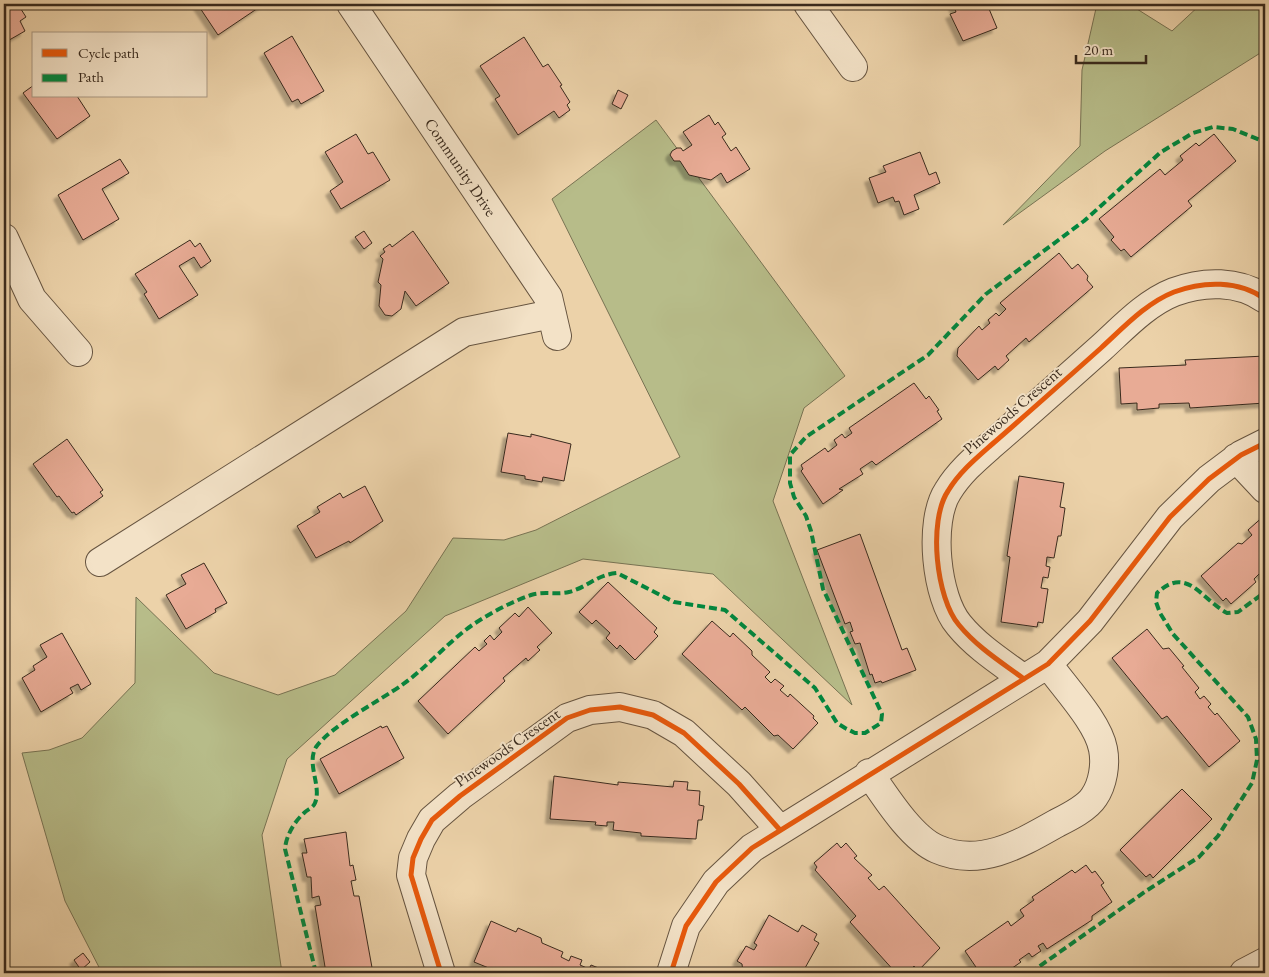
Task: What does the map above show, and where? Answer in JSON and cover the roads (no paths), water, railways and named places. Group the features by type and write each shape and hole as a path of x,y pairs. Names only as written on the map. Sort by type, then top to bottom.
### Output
{"street":[{"name":"Community Drive","path":"100,562 464,332 554,325 548,297 351,4"},
{"path":"808,4 854,68"},
{"path":"4,238 32,299 78,352"},
{"name":"Pinewoods Crescent","path":"1024,679 976,643 958,624 944,596 936,554 940,516 947,492 966,468 1143,311 1173,293 1202,284 1233,286 1256,292 1265,299"},
{"path":"671,973 686,926 716,882 752,848 1048,664 1090,621 1170,517 1209,478 1236,458 1265,442"},
{"path":"1236,458 1265,489"},
{"path":"869,774 909,828 936,849 962,855 990,854 1017,846 1074,814 1094,798 1104,767 1103,749 1098,735 1048,664"},
{"name":"Pinewoods Crescent","path":"441,973 411,876 413,858 421,839 432,820 460,796 567,718 590,710 620,707 653,715 684,732 739,784 780,830"},
{"path":"1244,973 1265,962"}]}
